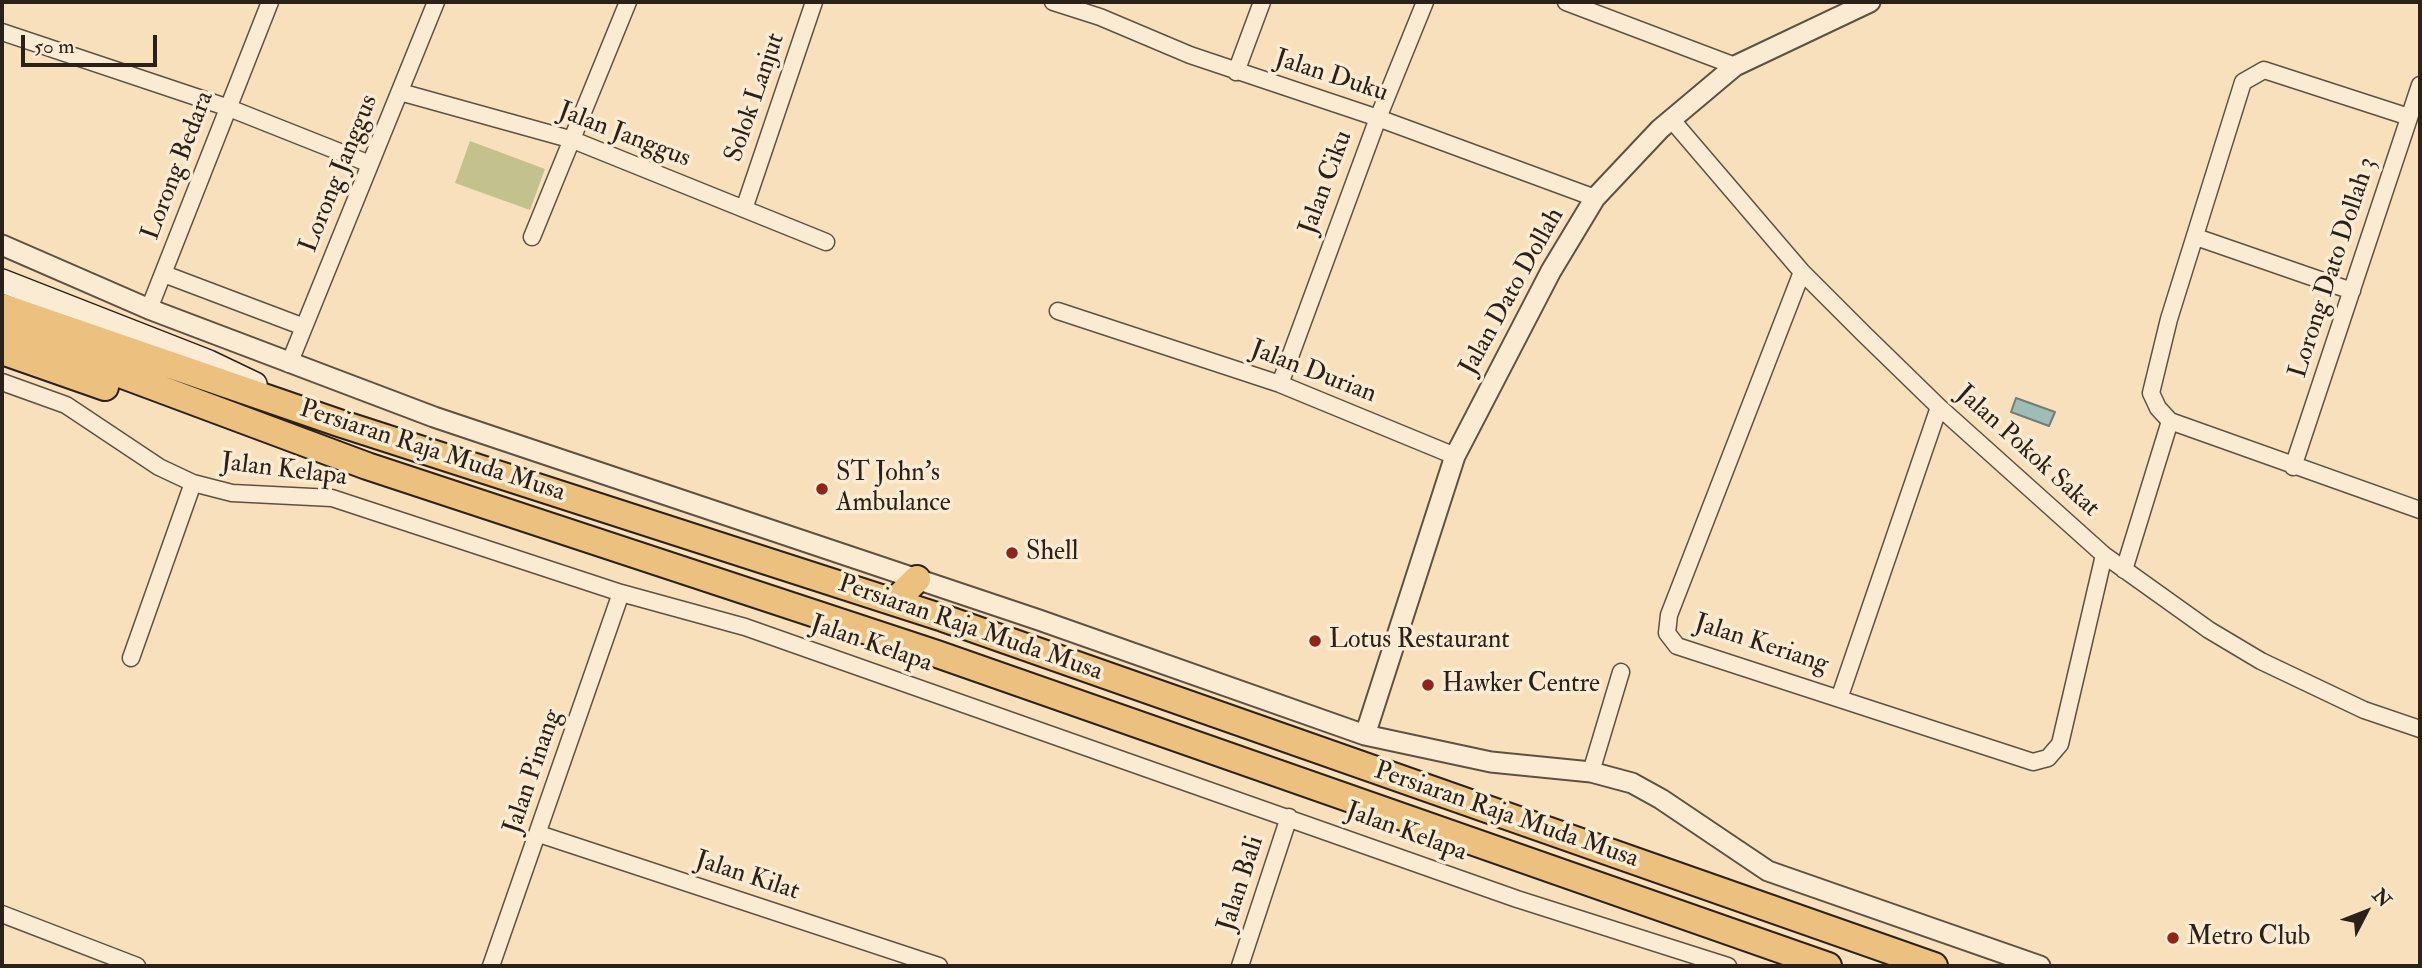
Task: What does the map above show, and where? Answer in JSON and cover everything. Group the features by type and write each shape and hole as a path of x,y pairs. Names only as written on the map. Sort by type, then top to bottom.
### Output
{"highway":[{"name":"Persiaran Raja Muda Musa","path":"2,307 339,423 894,602 1934,966"},
{"name":"Persiaran Raja Muda Musa","path":"2,330 367,466 937,654 1828,966"},
{"path":"2,351 293,453 367,466"},
{"path":"894,602 917,579"}],"main road":[{"path":"2,281 209,362 339,423"}],"street":[{"name":"Lorong Bedara","path":"149,309 270,2"},
{"name":"Lorong Janggus","path":"289,364 435,2"},
{"path":"532,237 628,2"},
{"name":"Solok Lanjut","path":"744,209 814,2"},
{"name":"Jalan Duku","path":"1054,2 1100,17 1236,72 1378,118 1595,198"},
{"path":"1100,17 1107,2"},
{"path":"1236,72 1262,2"},
{"name":"Jalan Ciku","path":"1280,384 1378,118 1425,2"},
{"path":"1566,2 1735,66"},
{"name":"Jalan Dato Dollah","path":"1365,735 1455,456 1550,271 1595,198 1671,119 1735,66 1870,2"},
{"path":"2,32 229,107 370,164"},
{"path":"2409,117 2264,70 2243,82 2169,319 2151,393 2158,408 2170,421 2420,510"},
{"name":"Lorong Dato Dollah 3","path":"2294,467 2420,85"},
{"name":"Jalan Janggus","path":"400,92 573,140 826,242"},
{"name":"Jalan Pokok Sakat","path":"1671,119 1802,272 1939,407 2104,555 2210,630 2261,660 2364,710 2420,729"},
{"path":"2196,237 2352,291"},
{"path":"2,245 149,309 434,417 917,579 1365,735 1491,762 1591,772 1632,783 1661,799 1768,871 2040,966"},
{"name":"Jalan Keriang","path":"1802,272 1669,615 1668,634 1677,646 1840,696 1939,407"},
{"path":"164,274 304,327"},
{"name":"Jalan Durian","path":"1058,311 1280,384 1455,456"},
{"name":"Jalan Kelapa","path":"2,382 66,405 159,467 193,482 232,493 332,498 621,593 745,627 1580,920 1728,966"},
{"path":"2124,570 2170,421"},
{"path":"131,658 193,482"},
{"path":"1840,696 2033,762 2048,758 2060,744 2104,555"},
{"name":"Jalan Pinang","path":"491,966 621,593"},
{"path":"1591,772 1621,672"},
{"name":"Jalan Bali","path":"1240,966 1289,817"},
{"name":"Jalan Kilat","path":"539,834 939,966"},
{"path":"2,914 137,966"}],"shaded area":[{"path":"470,141 545,169 530,210 455,183"}],"water":[{"path":"2016,398 2055,412 2049,426 2011,412"}],"place":[{"name":"ST John's Ambulance","path":"822,489"},
{"name":"Shell","path":"1012,553"},
{"name":"Lotus Restaurant","path":"1315,641"},
{"name":"Hawker Centre","path":"1428,685"},
{"name":"Metro Club","path":"2173,938"}]}
